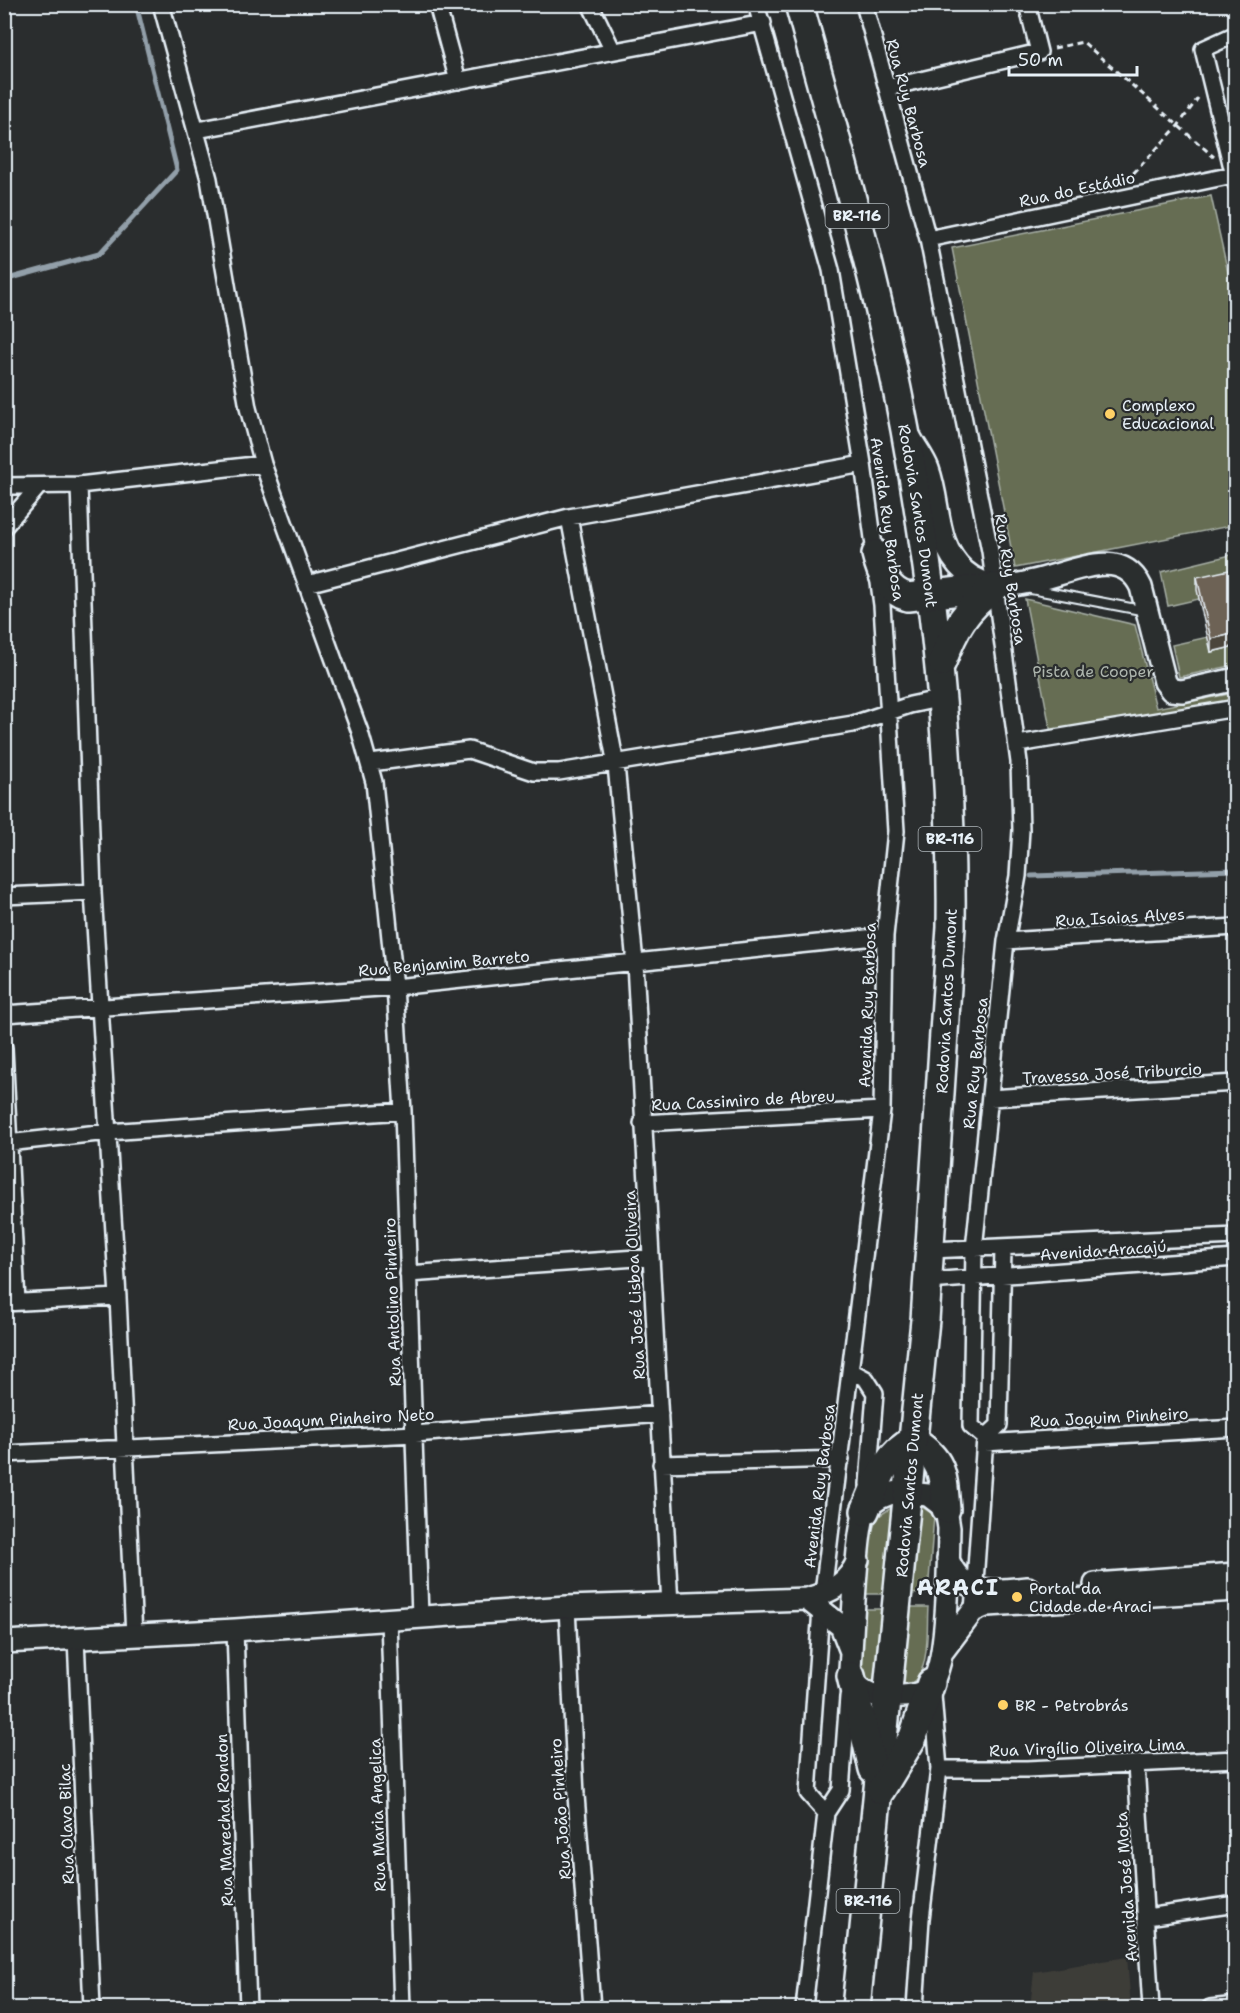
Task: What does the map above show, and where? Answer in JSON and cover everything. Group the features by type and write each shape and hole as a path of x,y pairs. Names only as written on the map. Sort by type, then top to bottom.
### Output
{"highway":[{"name":"Rodovia Santos Dumont","path":"799,4 856,213 905,429 932,595 940,666 952,877 932,1250 856,2008"},
{"path":"876,554 882,576 898,594 918,598 1005,587"},
{"path":"940,666 961,620 969,609 1005,587"},
{"path":"865,1511 885,1466 904,1445 913,1441 932,1452 938,1462 943,1476 946,1509"},
{"path":"851,1665 879,1794"},
{"path":"879,1794 913,1737 931,1683"}],"main road":[{"path":"905,429 928,469 950,557 966,573 1005,587 1086,566 1113,565 1137,578 1165,682 1171,690 1182,691 1236,679"},
{"path":"817,1601 846,1633 851,1665 866,1692 888,1696 910,1696 926,1689 936,1678 943,1651 950,1528 946,1509 928,1496 909,1493 883,1496 865,1511 858,1560 851,1665"},
{"path":"948,1559 953,1573 963,1584 975,1588 1023,1589 1236,1574"},
{"path":"4,1642 236,1630 567,1607 817,1601 844,1582 858,1560"},
{"path":"943,1651 973,1611 988,1605 1236,1590"}],"street":[{"name":"Rua Antolino Pinheiro","path":"161,4 197,130 213,200 248,408 263,464 371,763 379,818 395,987 403,1111 420,1616"},
{"path":"437,4 458,81"},
{"path":"590,4 613,51"},
{"name":"Avenida Ruy Barbosa","path":"756,4 831,270 876,554 890,712 896,831 885,936 882,1110 841,1459 817,1601 808,1793 826,1813"},
{"name":"Rua Ruy Barbosa","path":"864,4 928,239 990,551 1005,587 1018,744 1021,830 1018,876 1006,941 972,1278 971,1426 985,1440"},
{"path":"887,88 1039,52 1027,4"},
{"path":"197,130 763,23"},
{"path":"1234,179 1203,49 1236,34"},
{"name":"Rua do Estádio","path":"928,239 1108,200 1234,179"},
{"path":"4,486 79,485 263,464"},
{"path":"307,584 569,517 863,464"},
{"path":"79,485 98,1009 118,1297 134,1636"},
{"path":"4,528 39,486"},
{"name":"Rua José Lisboa Oliveira","path":"569,517 616,765 635,963 670,1605"},
{"path":"371,763 462,750 489,755 534,772 546,773 616,765 853,724 943,698"},
{"path":"1018,744 1236,708"},
{"path":"4,896 93,892"},
{"name":"Rua Isaias Alves","path":"1006,941 1236,927"},
{"name":"Rua Benjamim Barreto","path":"4,1014 395,987 885,936"},
{"path":"4,1048 11,1303 118,1297"},
{"name":"Travessa José Triburcio","path":"990,1098 1236,1083"},
{"name":"Rua Cassimiro de Abreu","path":"642,1123 882,1110"},
{"path":"8,1143 108,1132 403,1111"},
{"name":"Avenida Aracajú","path":"932,1250 1003,1249 1236,1236"},
{"path":"973,1611 985,1440 999,1425 1003,1249"},
{"path":"408,1274 651,1257"},
{"name":"Avenida Aracajú","path":"929,1281 1236,1258"},
{"path":"851,1371 866,1379 875,1393 865,1511"},
{"name":"Rua Joaqum Pinheiro Neto","path":"4,1454 126,1446 415,1434 660,1414"},
{"name":"Rua Joquim Pinheiro","path":"985,1440 1236,1428"},
{"path":"661,1464 841,1459"},
{"name":"Rua João Pinheiro","path":"567,1607 576,1795 592,2008"},
{"name":"Rua Maria Angelica","path":"389,1619 402,2008"},
{"name":"Rua Marechal Rondon","path":"236,1630 248,2008"},
{"name":"Rua Olavo Bilac","path":"76,1638 92,2008"},
{"path":"804,2008 826,1813 842,1790 851,1665"},
{"path":"915,2008 921,1919 939,1768 931,1683"},
{"name":"Rua Virgílio Oliveira Lima","path":"939,1768 1027,1769 1236,1759"},
{"name":"Avenida José Mota","path":"1136,1764 1151,2008"},
{"path":"1147,1917 1236,1904"},
{"path":"1210,2008 1236,2005"}],"lane":[{"path":"1005,587 1148,612"}],"path":[{"path":"1039,52 1083,42 1234,179"},
{"path":"1108,200 1178,126 1211,81"}],"shaded area":[{"path":"1127,1957 1131,2008 1030,2008 1034,1972"}],"green space":[{"name":"Complexo Educacional","path":"1211,196 1235,304 1235,525 1015,568 952,248"},
{"path":"1235,554 1235,591 1198,590 1199,599 1168,606 1161,572"},
{"name":"Pista de Cooper","path":"1025,599 1135,625 1156,708 1235,693 1235,703 1052,738"},
{"path":"1208,637 1235,646 1235,665 1179,677 1172,645"},
{"path":"899,1503 888,1594 865,1594 871,1535 877,1517"},
{"path":"916,1503 934,1515 928,1593 908,1594"},
{"path":"904,1607 928,1607 927,1643 922,1668 917,1678 909,1684 898,1687"},
{"path":"865,1609 886,1609 880,1688 871,1687 863,1676 861,1660"}],"building":[{"path":"1234,569 1236,633 1211,639 1197,577"}],"waterway":[{"path":"4,280 99,254 177,170 136,4"},
{"path":"1031,876 1236,870"}],"place":[{"name":"Complexo Educacional","path":"1110,414"},
{"name":"Portal da Cidade de Araci","path":"1017,1597"},
{"name":"BR - Petrobrás","path":"1003,1705"}],"district":[{"name":"ARACI","path":"958,1587"}]}
